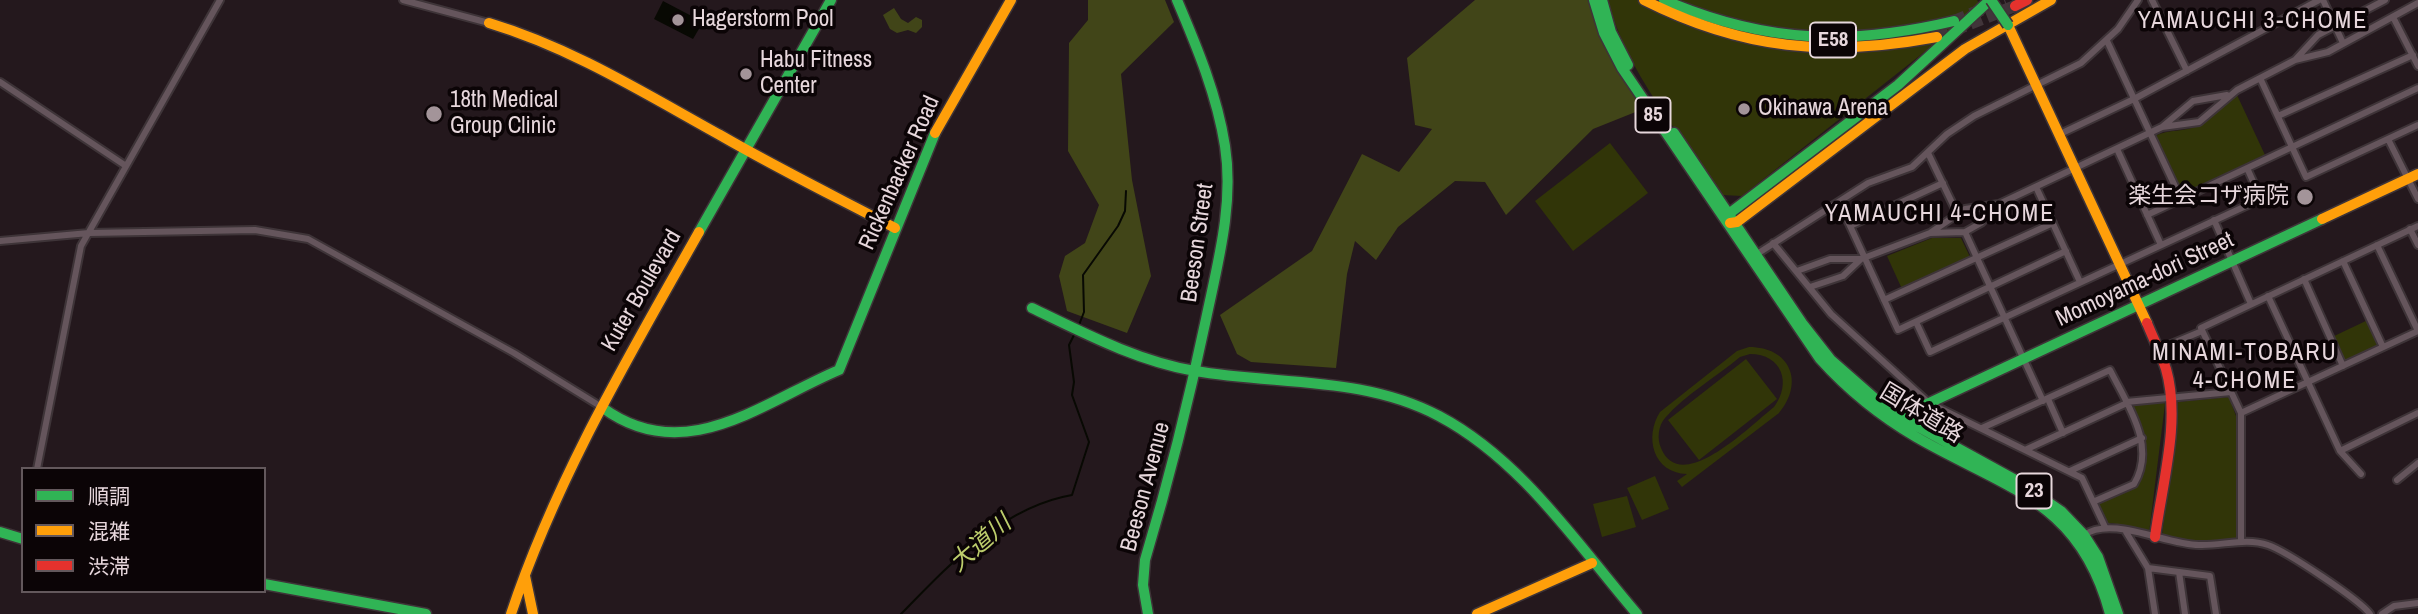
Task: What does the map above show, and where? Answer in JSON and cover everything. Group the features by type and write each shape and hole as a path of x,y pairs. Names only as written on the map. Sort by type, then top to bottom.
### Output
{"main road":[{"name":"Kuter Boulevard","path":"511,614 524,575 602,407 831,0"},
{"name":"Rickenbacker Road","path":"602,407 621,422 643,428 681,433 724,428 839,370 937,128 1011,0"},
{"name":"Beeson Street","path":"1177,0 1214,99 1225,149 1227,184 1223,234 1196,371"},
{"name":"85","path":"1594,0 1612,51 1731,219"},
{"name":"85","path":"1602,0 1611,32 1626,62 1731,219"},
{"name":"E58","path":"1644,0 1757,43 1814,50 1873,47 1937,37"},
{"name":"E58","path":"1664,0 1710,25 1772,35 1835,40 1891,35 1954,21"},
{"path":"1731,219 1927,60 1962,30 1990,0 2008,24 2159,349 2171,397 2155,537"},
{"path":"2015,6 2026,0"},
{"path":"1731,219 1965,49 2051,0"},
{"path":"489,23 521,31 564,50 895,228"},
{"name":"Momoyama-dori Street","path":"1894,419 2413,177"},
{"name":"国体道路","path":"1731,219 1831,360 1894,419 2044,497 2084,535 2107,576 2118,614"},
{"name":"国体道路","path":"1731,219 1820,359 1854,395 2048,510 2071,531 2092,563 2110,614"},
{"path":"1031,308 1105,342 1196,371 1348,386 1404,400 1439,415 1506,463 1637,614"},
{"name":"Beeson Avenue","path":"1148,614 1143,585 1145,560 1196,371"},
{"path":"0,533 21,537"},
{"path":"1476,614 1592,563"},
{"path":"524,575 533,614"},
{"path":"266,584 426,614"}],"street":[{"path":"37,467 81,246 220,0"},
{"path":"403,0 489,23"},
{"path":"1757,254 1868,183 1912,167 1947,134 1974,117 2073,68 2107,41 2138,0"},
{"path":"2152,0 2187,71"},
{"path":"2060,134 2134,99 2321,0 2343,43"},
{"path":"2295,60 2315,38 2385,0"},
{"path":"1797,271 1830,259 1863,258 1930,233 1956,213 1974,207 1999,204 2150,134 2193,101 2227,95 2295,60 2318,56 2418,3"},
{"path":"2393,17 2418,66"},
{"path":"2107,41 2181,199"},
{"path":"2278,117 2413,55"},
{"path":"2260,78 2306,177 2418,125"},
{"path":"0,82 126,166"},
{"path":"2147,215 2418,88"},
{"path":"2162,127 2199,122 2212,114 2227,95"},
{"path":"2388,139 2413,177 2418,200"},
{"path":"2117,149 2161,245"},
{"path":"1928,153 1956,213"},
{"path":"1916,321 1930,352 2261,199 2247,168"},
{"path":"1850,226 1943,184"},
{"path":"2036,187 2080,282"},
{"path":"1839,202 1898,330 2066,251"},
{"path":"1930,233 1965,232 1981,223 1999,204"},
{"path":"2214,220 2251,304"},
{"path":"1884,300 2053,223"},
{"path":"2241,542 2241,413 2201,328 2418,226"},
{"path":"2410,229 2418,245"},
{"path":"0,241 89,233 255,230 307,239 514,353 602,407"},
{"path":"1965,232 2024,359 2063,433"},
{"path":"1773,243 1831,314 1929,403 2082,478 2105,527"},
{"path":"2241,413 2418,331 2377,245"},
{"path":"1810,287 1843,276 1863,258"},
{"path":"2343,261 2383,347"},
{"path":"2304,279 2343,366"},
{"path":"2268,296 2340,451 2361,474"},
{"path":"2159,349 2202,331"},
{"path":"1982,428 2110,370 2142,438 2136,482 2095,501"},
{"path":"2025,450 2126,402 2231,393"},
{"path":"2340,451 2418,413"},
{"path":"2070,471 2142,438"},
{"path":"2397,481 2418,463"},
{"path":"2084,535 2105,527 2200,545 2241,542 2267,544 2351,594 2370,614"},
{"path":"2126,531 2148,568 2155,614"},
{"path":"2148,568 2210,576 2216,614"},
{"path":"2179,572 2185,614"},
{"path":"2382,614 2394,606 2418,603"}],"green space":[{"path":"1088,0 1165,0 1174,22 1121,74 1132,180 1151,276 1127,333 1067,311 1059,276 1065,256 1085,243 1099,205 1068,151 1069,43 1088,20"},
{"path":"1475,0 1590,0 1604,43 1643,109 1593,129 1506,215 1485,182 1455,181 1398,227 1376,260 1355,241 1347,274 1336,368 1251,362 1237,354 1220,315 1312,251 1362,154 1399,172 1432,129 1415,125 1407,58"},
{"path":"1608,0 1977,0 1979,3 1932,46 1742,196 1722,195 1656,102 1616,27"},
{"path":"894,8 901,19 908,23 916,17 922,20 922,27 916,33 908,30 897,33 890,29 883,15"},
{"path":"2237,95 2265,155 2183,193 2155,136 2198,126"},
{"path":"1610,143 1648,193 1573,251 1535,201"},
{"path":"1932,238 1961,238 1970,257 1902,289 1887,256"},
{"path":"2370,319 2383,347 2343,366 2330,338"},
{"path":"1749,347 1763,349 1775,353 1783,360 1792,378 1787,401 1779,413 1682,487 1677,481 1687,474 1666,467 1655,452 1655,422 1660,412 1737,351","holes":["1761,355 1776,364 1781,372 1782,389 1774,407 1734,440 1700,461 1684,465 1671,461 1659,441 1665,418 1691,394 1740,357"]},
{"path":"1746,359 1777,399 1699,460 1668,420"},
{"path":"2229,397 2236,416 2237,539 2191,542 2162,536 2177,402"},
{"path":"2129,404 2165,404 2149,533 2112,523 2106,525 2098,504 2131,490 2139,480 2145,437"},
{"path":"1655,476 1669,509 1642,520 1627,488"},
{"path":"1627,496 1636,527 1602,537 1593,504"}],"shaded area":[{"name":"Hagerstorm Pool","path":"663,1 703,22 693,39 654,19"}],"waterway":[{"path":"1079,325 1084,312 1083,275 1118,226 1125,211 1126,191"},
{"name":"大道川","path":"901,614 958,558 1000,525 1023,512 1072,495 1089,442 1072,395 1074,382 1069,345 1075,333"}],"tunnel":[{"path":"1954,21 2005,0"},
{"path":"1937,37 2015,6"}],"traffic: fast":[{"path":"699,232 831,0"},
{"path":"1148,614 1143,585 1145,560 1186,410 1220,255 1228,189 1225,146 1217,108 1199,53 1177,0"},
{"path":"1594,0 1604,33 1622,68 1820,359 1853,392 1890,420 2036,502 2059,522 2080,546 2097,576 2110,614"},
{"path":"1602,0 1611,32 1628,65"},
{"path":"1664,0 1737,25 1807,36 1878,34 1954,21"},
{"path":"1727,220 1730,213 1898,85 1990,0"},
{"path":"1991,0 2008,25"},
{"path":"603,408 634,425 664,432 694,431 723,424 753,412 839,370 935,133"},
{"path":"1674,133 1802,323 1831,360 1888,410 2019,482 2061,511 2084,535 2098,557 2118,614"},
{"path":"1895,419 2322,219"},
{"path":"1032,308 1111,345 1173,366 1226,375 1350,388 1410,403 1439,416 1469,434 1522,480 1547,505 1637,614"},
{"path":"0,532 21,538"},
{"path":"266,584 426,614"}],"traffic: slow":[{"path":"935,133 1011,0"},
{"path":"1644,0 1716,30 1787,45 1860,47 1937,37"},
{"path":"1730,223 1737,222 1965,49 2051,0"},
{"path":"489,23 579,58 895,228"},
{"path":"2008,25 2147,323"},
{"path":"2322,219 2418,174"},
{"path":"511,614 529,564 572,467 699,232"},
{"path":"1477,614 1592,563"},
{"path":"525,576 533,614"}],"traffic: jam":[{"path":"2015,6 2027,0"},
{"path":"2147,323 2166,369 2172,410 2169,453 2155,537"}],"place":[{"name":"Hagerstorm Pool","path":"678,20"},
{"name":"Habu Fitness Center","path":"746,74"},
{"name":"Okinawa Arena","path":"1744,109"},
{"name":"18th Medical Group Clinic","path":"434,114"},
{"name":"楽生会コザ病院","path":"2305,197"}],"district":[{"name":"YAMAUCHI 3-CHOME","path":"2253,22"},
{"name":"YAMAUCHI 4-CHOME","path":"1940,215"},
{"name":"MINAMI-TOBARU 4-CHOME","path":"2245,368"}]}
